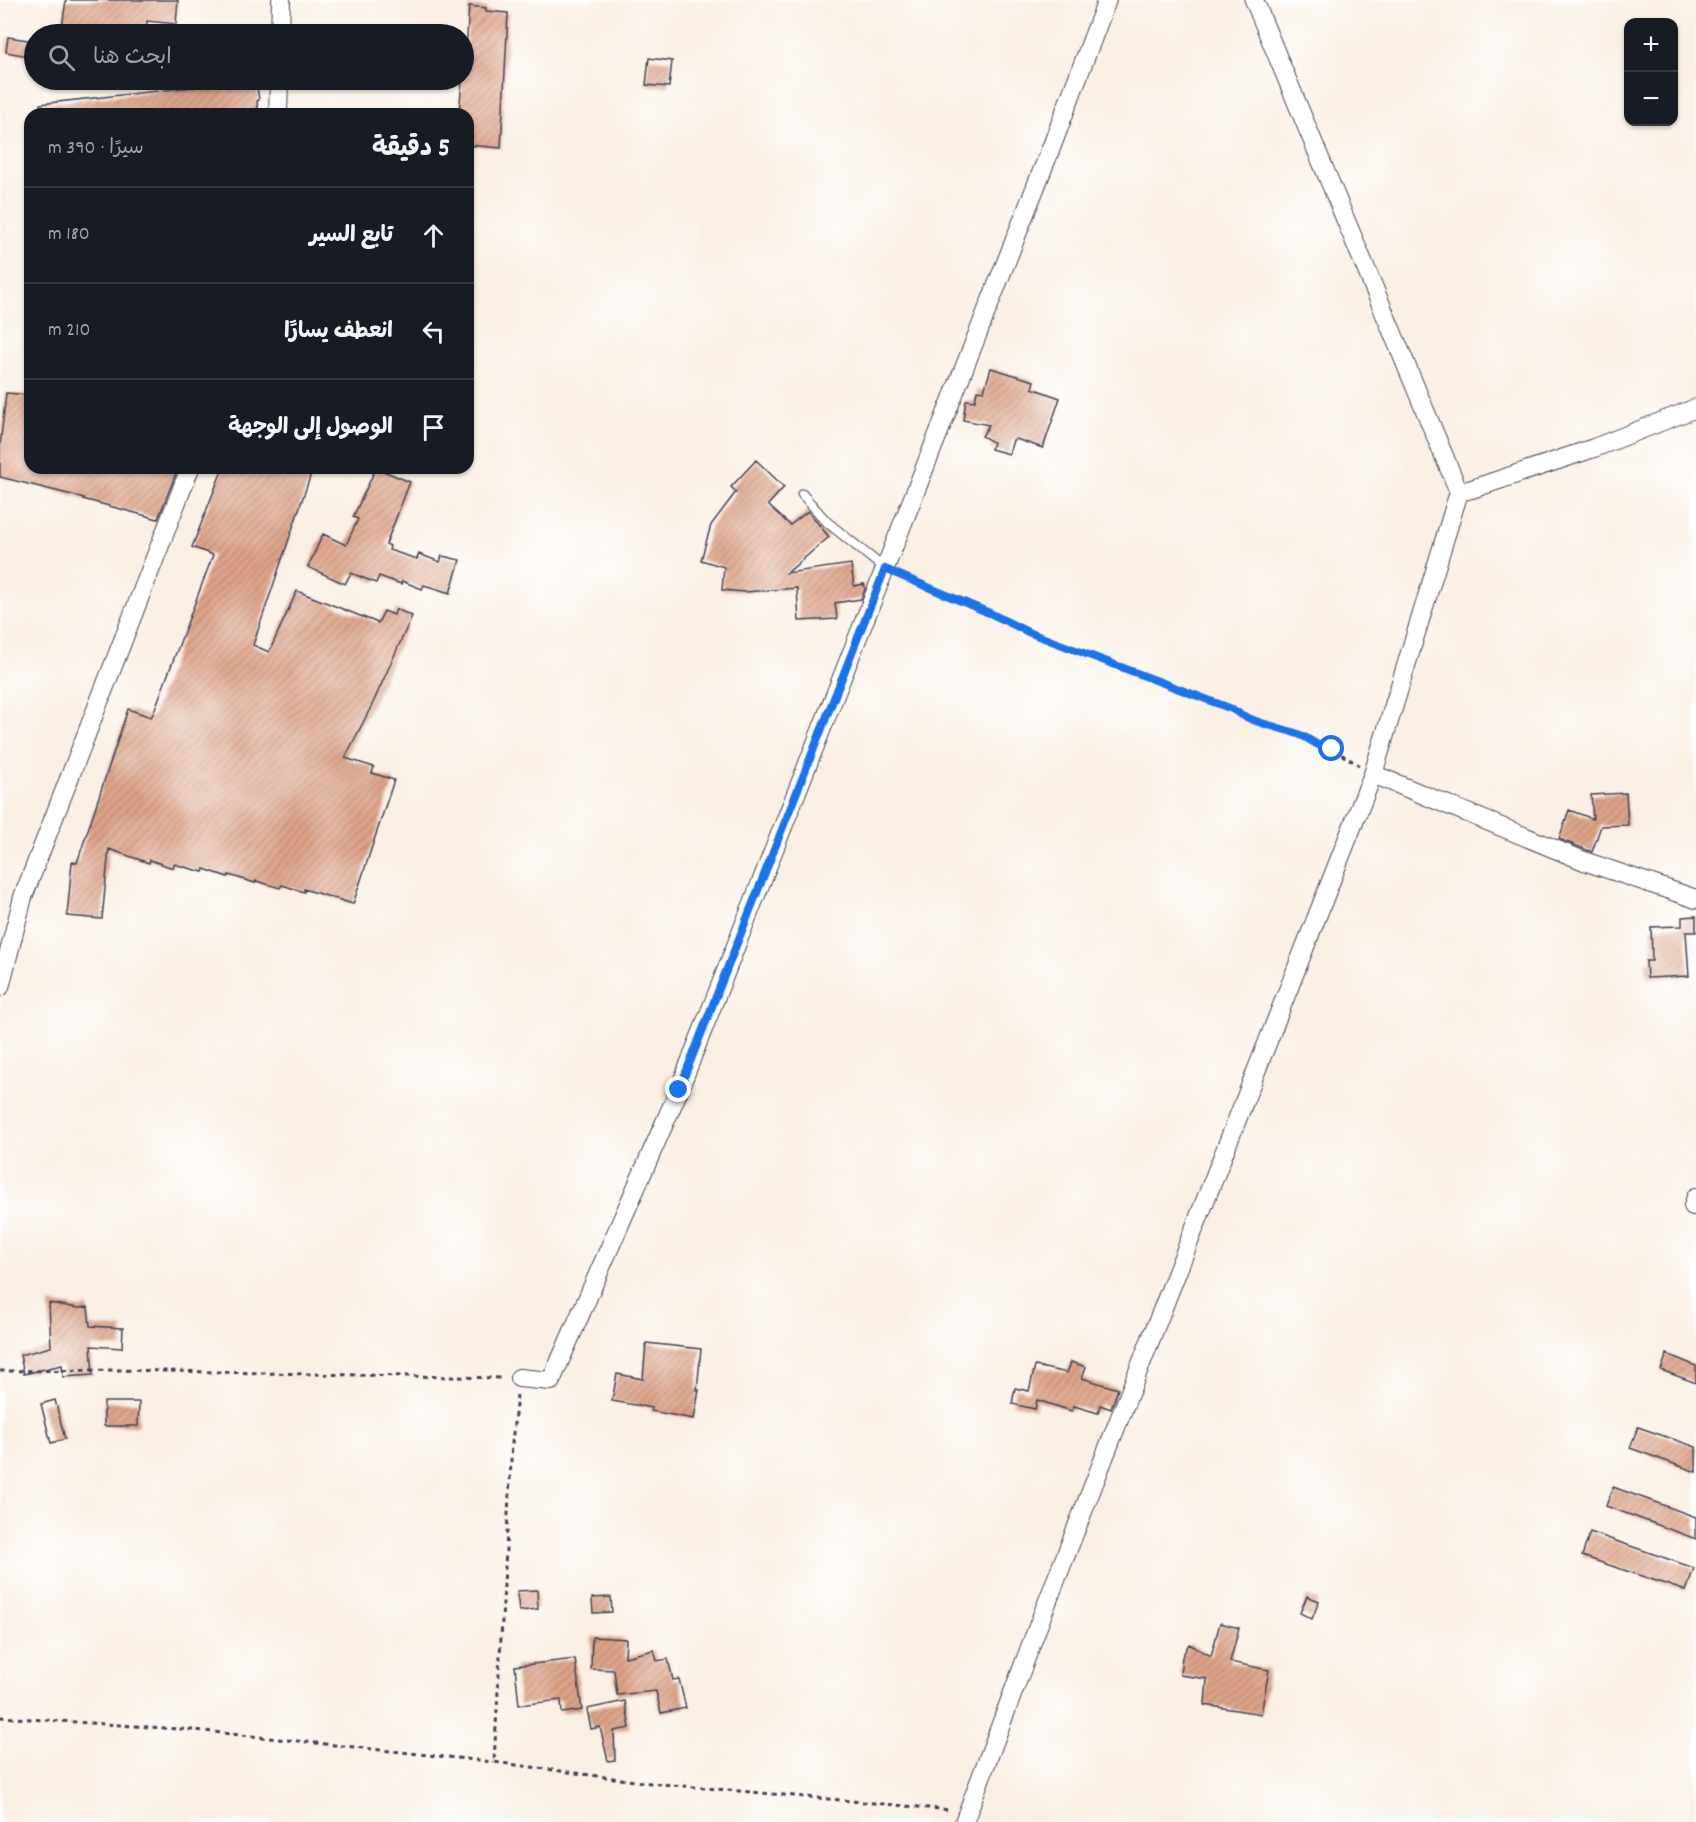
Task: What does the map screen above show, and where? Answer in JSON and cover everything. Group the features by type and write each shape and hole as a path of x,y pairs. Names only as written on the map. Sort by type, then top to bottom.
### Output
{"street":[{"path":"280,24 281,0"},
{"path":"519,1378 551,1381 679,1090 1053,143 1107,0"},
{"path":"966,1817 1043,1613 1373,774 1459,492 1254,0"},
{"path":"278,108 279,90"},
{"path":"1459,492 1594,448 1696,408"},
{"path":"0,987 23,897 188,474"},
{"path":"1373,774 1584,861 1696,899"}],"lane":[{"path":"802,494 827,522 885,569"}],"path":[{"path":"885,569 992,614 1028,632 1232,709 1245,718 1301,735 1321,748 1332,749 1373,774"},
{"path":"0,1371 119,1370 519,1378 512,1455 494,1762"},
{"path":"0,1717 194,1730 966,1817"}],"building":[{"path":"66,0 178,0 176,24 147,21 147,24 62,24"},
{"path":"469,6 486,8 486,11 508,13 501,148 474,146 474,108 460,108 461,90 474,90 474,24 468,24"},
{"path":"8,37 24,39 24,55 6,52"},
{"path":"649,58 672,61 669,87 646,85"},
{"path":"166,90 258,90 259,100 258,108 40,108 40,104"},
{"path":"991,368 1034,381 1032,388 1060,398 1043,448 1016,439 1013,440 1009,454 991,449 993,442 982,436 989,425 963,420 966,400 975,401 977,390 984,391"},
{"path":"6,393 24,394 24,474 176,474 158,519 0,477 0,446"},
{"path":"756,460 784,487 768,505 790,525 808,511 829,537 787,573 851,564 854,586 864,584 865,589 861,599 835,603 837,619 799,621 797,588 745,592 722,590 724,567 701,560 711,525 736,492 731,487"},
{"path":"221,474 311,474 253,645 269,652 297,591 378,623 384,611 394,615 396,609 412,616 373,703 345,758 374,767 372,773 394,780 353,904 304,889 304,892 282,885 280,888 256,881 255,883 204,869 203,872 174,864 173,868 150,860 149,863 109,849 102,919 67,916 72,862 77,863 128,709 151,717 153,714 213,555 192,547"},
{"path":"373,474 391,474 410,482 386,544 390,546 389,550 417,559 419,554 440,562 442,556 460,560 450,593 424,585 422,589 402,581 401,584 379,576 376,583 351,573 345,584 308,567 323,534 346,545 358,519 353,517"},
{"path":"1626,793 1628,825 1601,826 1592,852 1559,839 1569,810 1593,819 1591,795"},
{"path":"1696,916 1696,932 1686,932 1689,976 1647,978 1646,961 1652,961 1651,927 1682,926 1682,917"},
{"path":"49,1303 78,1308 88,1307 90,1326 123,1328 122,1348 91,1346 93,1375 63,1377 62,1365 24,1374 20,1355 51,1347"},
{"path":"646,1343 701,1349 697,1390 699,1390 694,1419 612,1401 617,1374 643,1379"},
{"path":"1667,1354 1696,1366 1696,1383 1661,1370"},
{"path":"1071,1362 1086,1367 1082,1378 1118,1389 1111,1409 1100,1405 1098,1413 1074,1406 1072,1411 1037,1400 1035,1409 1012,1404 1015,1388 1029,1391 1035,1366 1067,1373"},
{"path":"55,1400 65,1439 51,1443 41,1404"},
{"path":"104,1402 139,1402 138,1426 104,1426"},
{"path":"1638,1427 1696,1447 1696,1472 1630,1448"},
{"path":"1613,1487 1696,1517 1696,1539 1606,1506"},
{"path":"1590,1532 1694,1568 1686,1591 1582,1556"},
{"path":"537,1590 538,1609 519,1611 517,1591"},
{"path":"1307,1596 1319,1601 1312,1619 1300,1613"},
{"path":"611,1597 612,1612 593,1613 592,1598"},
{"path":"1220,1623 1239,1628 1230,1662 1269,1670 1261,1714 1205,1705 1207,1679 1180,1675 1182,1657 1189,1644 1211,1656"},
{"path":"592,1637 626,1639 625,1657 654,1650 657,1661 668,1659 673,1680 679,1679 686,1708 661,1713 656,1691 617,1695 614,1670 591,1669"},
{"path":"575,1659 582,1710 562,1713 561,1700 519,1705 515,1666"},
{"path":"625,1701 630,1728 614,1731 615,1760 608,1761 600,1727 591,1729 587,1709"}],"route":[{"path":"679,1090 885,569 992,614 1028,632 1232,709 1245,718 1301,735 1321,748 1332,749"}]}
